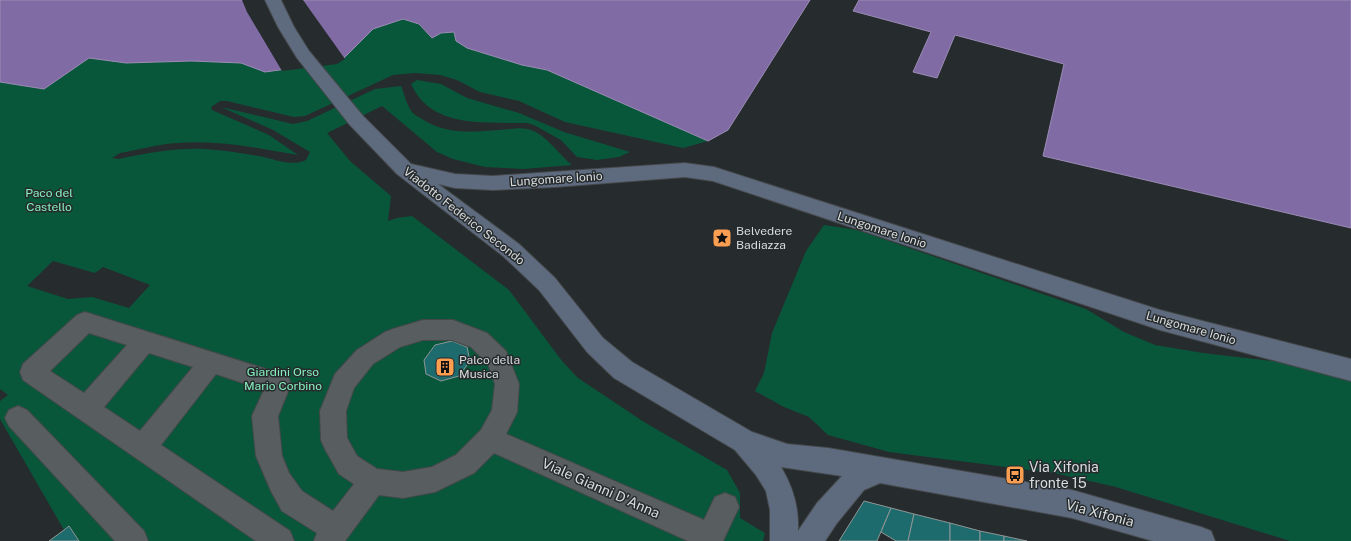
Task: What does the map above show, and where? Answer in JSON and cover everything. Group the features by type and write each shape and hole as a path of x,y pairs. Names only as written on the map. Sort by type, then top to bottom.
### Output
{"street":[{"name":"Viadotto Federico Secondo","path":"273,0 286,27 303,54 356,120 404,169 510,250 547,284 595,345 623,370 744,442"},
{"name":"Lungomare Ionio","path":"404,169 455,181 493,183 685,170 714,174 1160,320 1351,370"},
{"path":"280,541 32,372 85,322 146,341 279,384 265,416 269,456 280,482 292,501 331,535 373,481"},
{"path":"423,330 453,330 479,340 498,358 507,384 504,412 490,439 465,464 435,479 403,485 373,481 348,464 334,440 333,411 344,382 365,357 393,339 423,330"},
{"path":"86,409 146,341"},
{"path":"143,448 211,362"},
{"path":"18,418 134,541"},
{"name":"Viale Gianni D'Anna","path":"490,439 710,539"},
{"name":"Via Xifonia","path":"744,442 788,456 1072,504 1160,535 1201,541"},
{"path":"744,442 766,465 777,481 785,508 784,541"},
{"path":"808,541 827,513 855,481 878,470"},
{"path":"710,539 725,506"}],"green space":[{"name":"Giardini Orso Mario Corbino","path":"403,19 419,24 432,38 441,33 454,32 499,57 522,65 547,70 708,141 683,148 565,122 519,101 480,92 457,80 440,75 415,73 393,75 305,116 294,117 227,101 220,101 211,107 212,110 269,135 298,155 238,145 193,142 156,146 120,153 112,158 119,159 172,150 204,149 259,156 289,163 301,162 306,160 310,152 273,130 221,107 293,124 307,121 375,89 401,86 408,106 413,113 441,128 469,132 524,128 540,134 572,165 524,169 485,167 453,159 437,152 382,106 327,133 350,161 391,196 388,221 412,216 509,290 562,361 578,378 644,422 727,470 740,493 740,518 765,533 763,541 79,541 69,526 64,530 0,419 0,401 8,395 0,389 0,82 44,89 89,58 126,63 191,61 241,63 265,72 361,41 373,29","holes":["53,261 95,273 103,267 150,285 129,308 92,297 68,299 27,286"]},
{"path":"417,80 441,84 467,98 519,113 564,132 630,152 619,157 597,160 577,157 561,140 534,125 527,123 478,122 446,116 432,109 420,99 411,84"},
{"path":"824,225 857,230 1086,309 1124,332 1155,345 1203,353 1290,363 1351,379 1351,541 1290,541 1116,487 1054,473 889,452 828,435 809,417 784,407 755,391 764,373 772,333 806,251"}],"shaded area":[{"path":"0,0 810,0 728,130 708,141 547,70 522,65 467,48 456,41 454,32 441,33 432,38 419,24 403,19 373,29 344,58 336,62 265,72 241,63 191,61 126,63 89,58 44,89 0,82"},
{"path":"859,0 1351,0 1351,228 1043,156 1064,64 955,35 937,78 913,72 931,32 853,11"}],"pier":[{"path":"242,0 303,0 345,59 337,64 282,71 247,12"}],"building":[{"name":"Palco della Musica","path":"452,341 467,347 470,361 459,376 441,381 426,374 424,360 435,345"},
{"path":"864,501 891,508 877,541 839,541"},
{"path":"891,508 914,514 908,541 896,541 881,532"},
{"path":"914,514 950,523 950,541 908,541"},
{"path":"950,523 980,531 980,541 950,541"},
{"path":"69,526 79,541 49,541 64,530"},
{"path":"980,531 1004,536 1004,541 980,541"},
{"path":"1004,536 1013,538 1027,541 1004,541"}],"place":[{"name":"Belvedere Badiazza","path":"722,238"},
{"name":"Palco della Musica","path":"445,367"},
{"name":"Via Xifonia fronte 15","path":"1015,475"}],"park label":[{"name":"Paco del Castello","path":"49,200"}]}
